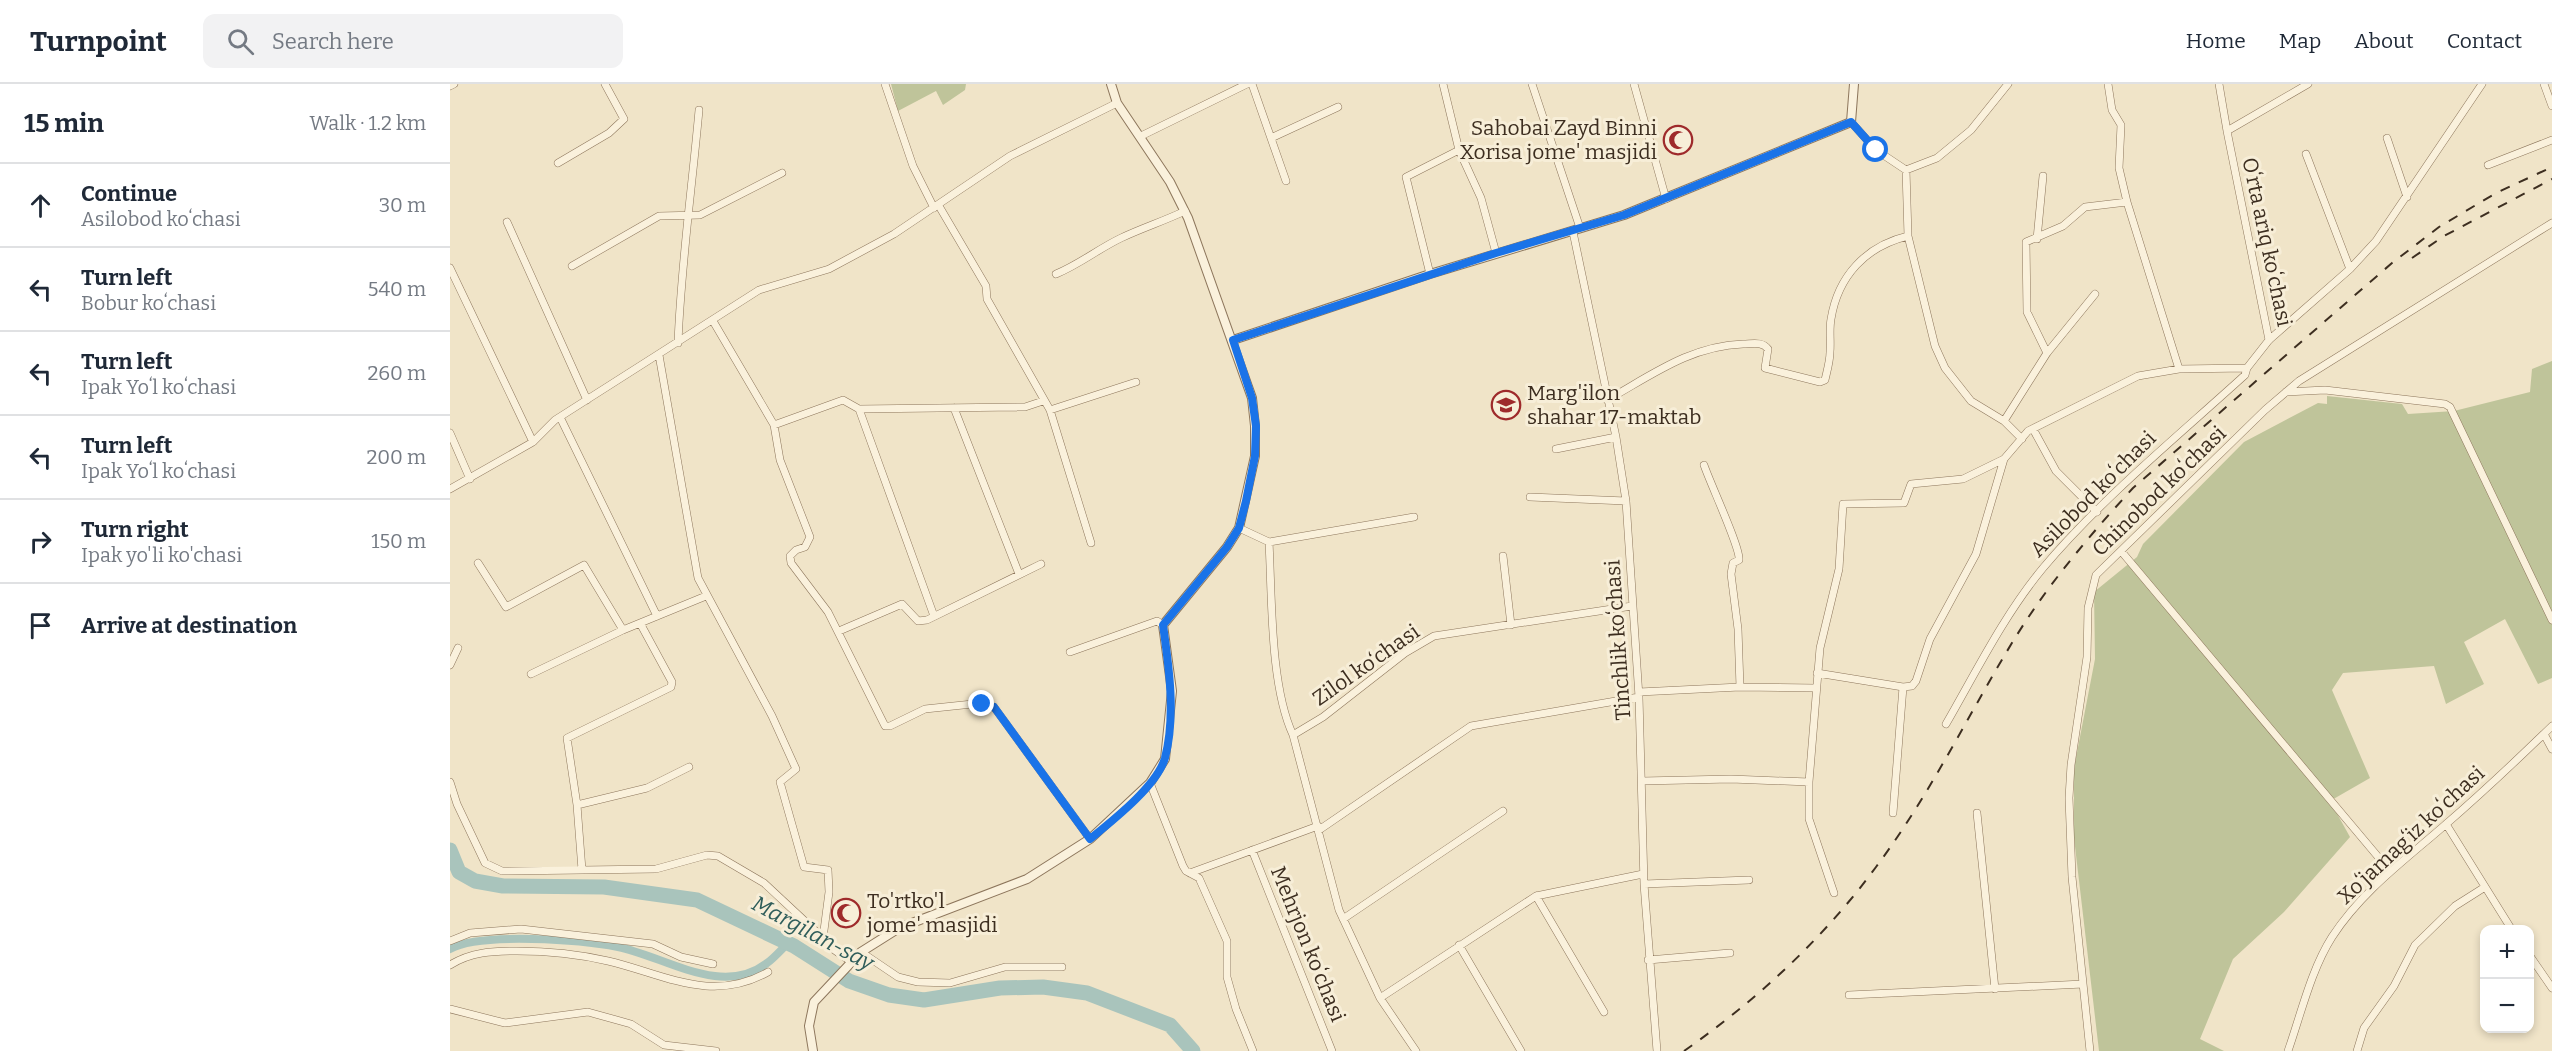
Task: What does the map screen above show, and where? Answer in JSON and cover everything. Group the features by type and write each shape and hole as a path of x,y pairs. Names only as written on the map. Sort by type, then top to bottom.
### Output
{"street":[{"path":"558,163 609,133 624,119 605,84"},
{"path":"885,84 913,166 986,286 987,299 1050,410 1091,543"},
{"path":"813,1051 810,1013 814,1002 842,969 861,952 898,928 1027,879 1090,839 1150,783 1165,759 1172,691 1163,625 1227,547 1239,528 1255,456 1256,426 1252,398 1185,211 1142,136 1117,103 1111,84"},
{"path":"1142,136 1249,84 1286,181"},
{"path":"1443,84 1459,150 1481,198 1496,253"},
{"name":"Tinchlik koʻchasi","path":"1532,84 1576,230 1626,501 1639,695 1643,874 1657,1051"},
{"path":"1634,84 1666,199"},
{"path":"1854,84 1851,122 1876,150 1906,170"},
{"path":"1906,170 1937,158 1963,137 2008,84"},
{"path":"2108,84 2112,110 2121,125 2119,168 2127,202 2179,369"},
{"path":"2219,84 2227,131"},
{"name":"Oʻrta ariq koʻchasi","path":"2308,84 2227,131 2269,340 2350,269 2376,242 2482,84"},
{"path":"2544,84 2552,106"},
{"path":"450,489 533,442 560,417 759,290 829,269 894,234 1010,156 1117,103"},
{"path":"1271,138 1338,107"},
{"path":"678,343 681,269 699,110"},
{"path":"1233,340 1666,199 1851,122"},
{"path":"2387,138 2406,197"},
{"path":"2488,165 2552,140"},
{"path":"1430,274 1406,177 1459,150"},
{"path":"2306,154 2350,269"},
{"path":"1906,170 1908,236 1935,346 1945,368 1971,401 2004,421 2022,439"},
{"path":"572,266 659,216 700,215 782,173"},
{"path":"2037,239 2043,176"},
{"path":"2047,353 2027,312 2026,242 2062,226 2085,207 2127,202"},
{"path":"1056,274 1079,265 1121,238 1152,227 1185,211"},
{"path":"507,222 587,400"},
{"name":"Chinobod koʻchasi","path":"2090,1051 2072,877 2069,798 2071,765 2087,657 2088,608 2096,575 2284,392 2552,223"},
{"path":"1607,400 1684,357 1720,345 1760,343 1768,349 1765,368 1820,381 1825,380 1830,354 1831,320 1846,275 1857,262 1887,241 1908,236"},
{"path":"450,268 533,442"},
{"path":"2004,421 2047,353 2095,294"},
{"path":"713,321 774,425 780,460 810,537 805,547 796,550 790,556 791,563 828,612 839,631 885,726 890,726 925,709 982,704 994,707 1090,839"},
{"name":"Asilobod koʻchasi","path":"1946,724 2022,596 2069,538 2245,375 2247,368 2269,340"},
{"path":"659,355 698,578 772,716 796,769 780,782 804,867 828,870 829,892 823,938"},
{"path":"1834,893 1809,819 1809,782 1820,648 1839,569 1843,504 1904,503 1911,484 1963,478 2004,459 2033,429 2123,382 2179,369 2247,368"},
{"path":"1050,410 1136,382"},
{"path":"2284,392 2325,390 2445,404 2450,407 2552,620"},
{"path":"774,425 843,400 859,409 1025,407 1043,401"},
{"path":"954,408 1019,574"},
{"path":"859,409 934,616"},
{"path":"560,417 657,616"},
{"path":"2033,429 2061,476 2097,512"},
{"path":"450,433 470,478"},
{"path":"1556,449 1616,437"},
{"path":"1817,673 1903,687 1911,686 1916,681 1930,639 1976,554 2004,459"},
{"path":"1704,465 1720,509 1739,548 1739,560 1733,563 1731,574 1738,629 1740,687"},
{"path":"1530,496 1626,501"},
{"path":"1239,528 1269,542 1414,518"},
{"path":"1269,542 1274,652 1287,723 1293,735 1343,919 1380,998 1416,1051"},
{"path":"2121,551 2390,872"},
{"path":"1503,556 1511,625"},
{"path":"478,563 506,607 584,565 623,630"},
{"path":"839,631 902,604 918,621 934,616 1041,564"},
{"path":"531,674 623,630 706,596"},
{"name":"Zilol ko‘chasi","path":"1293,735 1323,717 1406,653 1434,636 1632,606"},
{"path":"1070,652 1156,621 1163,625"},
{"path":"582,870 577,805 567,738 671,687 672,682 640,623"},
{"path":"450,665 458,648"},
{"path":"1319,828 1471,726 1639,695 1740,687 1816,688"},
{"path":"1893,813 1903,687"},
{"name":"Xoʻjamagʻiz koʻchasi","path":"2288,1051 2331,938 2355,906 2552,726"},
{"path":"2544,734 2552,749"},
{"path":"577,805 647,788 689,767"},
{"path":"1642,781 1731,779 1809,782"},
{"path":"450,782 457,804 485,863 492,868 502,872 656,869 707,855 718,856 764,883 823,938 827,945 850,961"},
{"path":"1150,783 1183,866 1199,878 1227,941 1227,977 1236,1009 1253,1051"},
{"path":"1343,919 1503,811"},
{"path":"1977,813 1995,989"},
{"path":"2446,824 2509,925"},
{"name":"Mehrjon koʻchasi","path":"1190,873 1319,828"},
{"name":"Mehrjon koʻchasi","path":"1252,850 1332,1051"},
{"path":"1380,998 1536,896 1643,874"},
{"path":"1644,884 1749,880"},
{"path":"2357,1051 2364,1028 2394,986 2415,945 2455,906 2485,887"},
{"path":"1536,896 1604,1012"},
{"path":"450,941 470,933 521,929 653,944 681,957 713,964"},
{"path":"1459,945 1521,1051"},
{"path":"450,965 489,951 535,951 599,959 650,972 681,985 744,982 768,972"},
{"path":"861,952 898,977 918,982 950,982 1005,967 1062,968"},
{"path":"1648,960 1730,953"},
{"path":"2534,963 2552,988"},
{"path":"1849,995 2083,984"},
{"path":"450,1010 505,1023 588,1012 631,1024 664,1045 716,1051"}],"green space":[{"path":"891,84 966,84 965,90 943,105 936,91 898,111"},
{"path":"2552,361 2552,678 2538,684 2505,619 2464,642 2484,684 2446,704 2434,666 2343,673 2332,690 2370,778 2330,801 2350,837 2284,912 2233,959 2200,1039 2224,1051 2099,1051 2074,838 2074,768 2095,659 2094,592 2137,557 2143,544 2244,442 2318,403 2327,404 2327,396 2402,404 2408,414 2454,411 2530,392 2532,369"}],"waterway":[{"name":"Margilan-say","path":"450,850 459,872 475,881 503,886 604,887 697,900 794,946 849,981 889,995 924,1000 1000,988 1043,987 1087,993 1170,1025 1193,1051"},
{"path":"450,949 464,944 507,939 581,942 618,947 693,972 731,977 750,973 767,963 787,944"}],"railway":[{"path":"1684,1051 1763,989 1811,943 1856,893 1896,840 2028,618 2071,560 2133,488 2392,263 2439,227 2496,193 2552,167"},
{"path":"2412,258 2444,236 2552,179"}],"place":[{"name":"Sahobai Zayd Binni Xorisa jome' masjidi","path":"1678,140"},
{"name":"Marg'ilon shahar 17-maktab","path":"1506,405"},
{"name":"To'rtko'l jome' masjidi","path":"846,913"}],"route":[{"path":"982,704 994,707 1090,839 1150,783 1165,759 1172,691 1163,625 1227,547 1239,528 1255,456 1256,426 1252,398 1233,340 1430,274 1624,215 1851,122 1876,150"}]}
